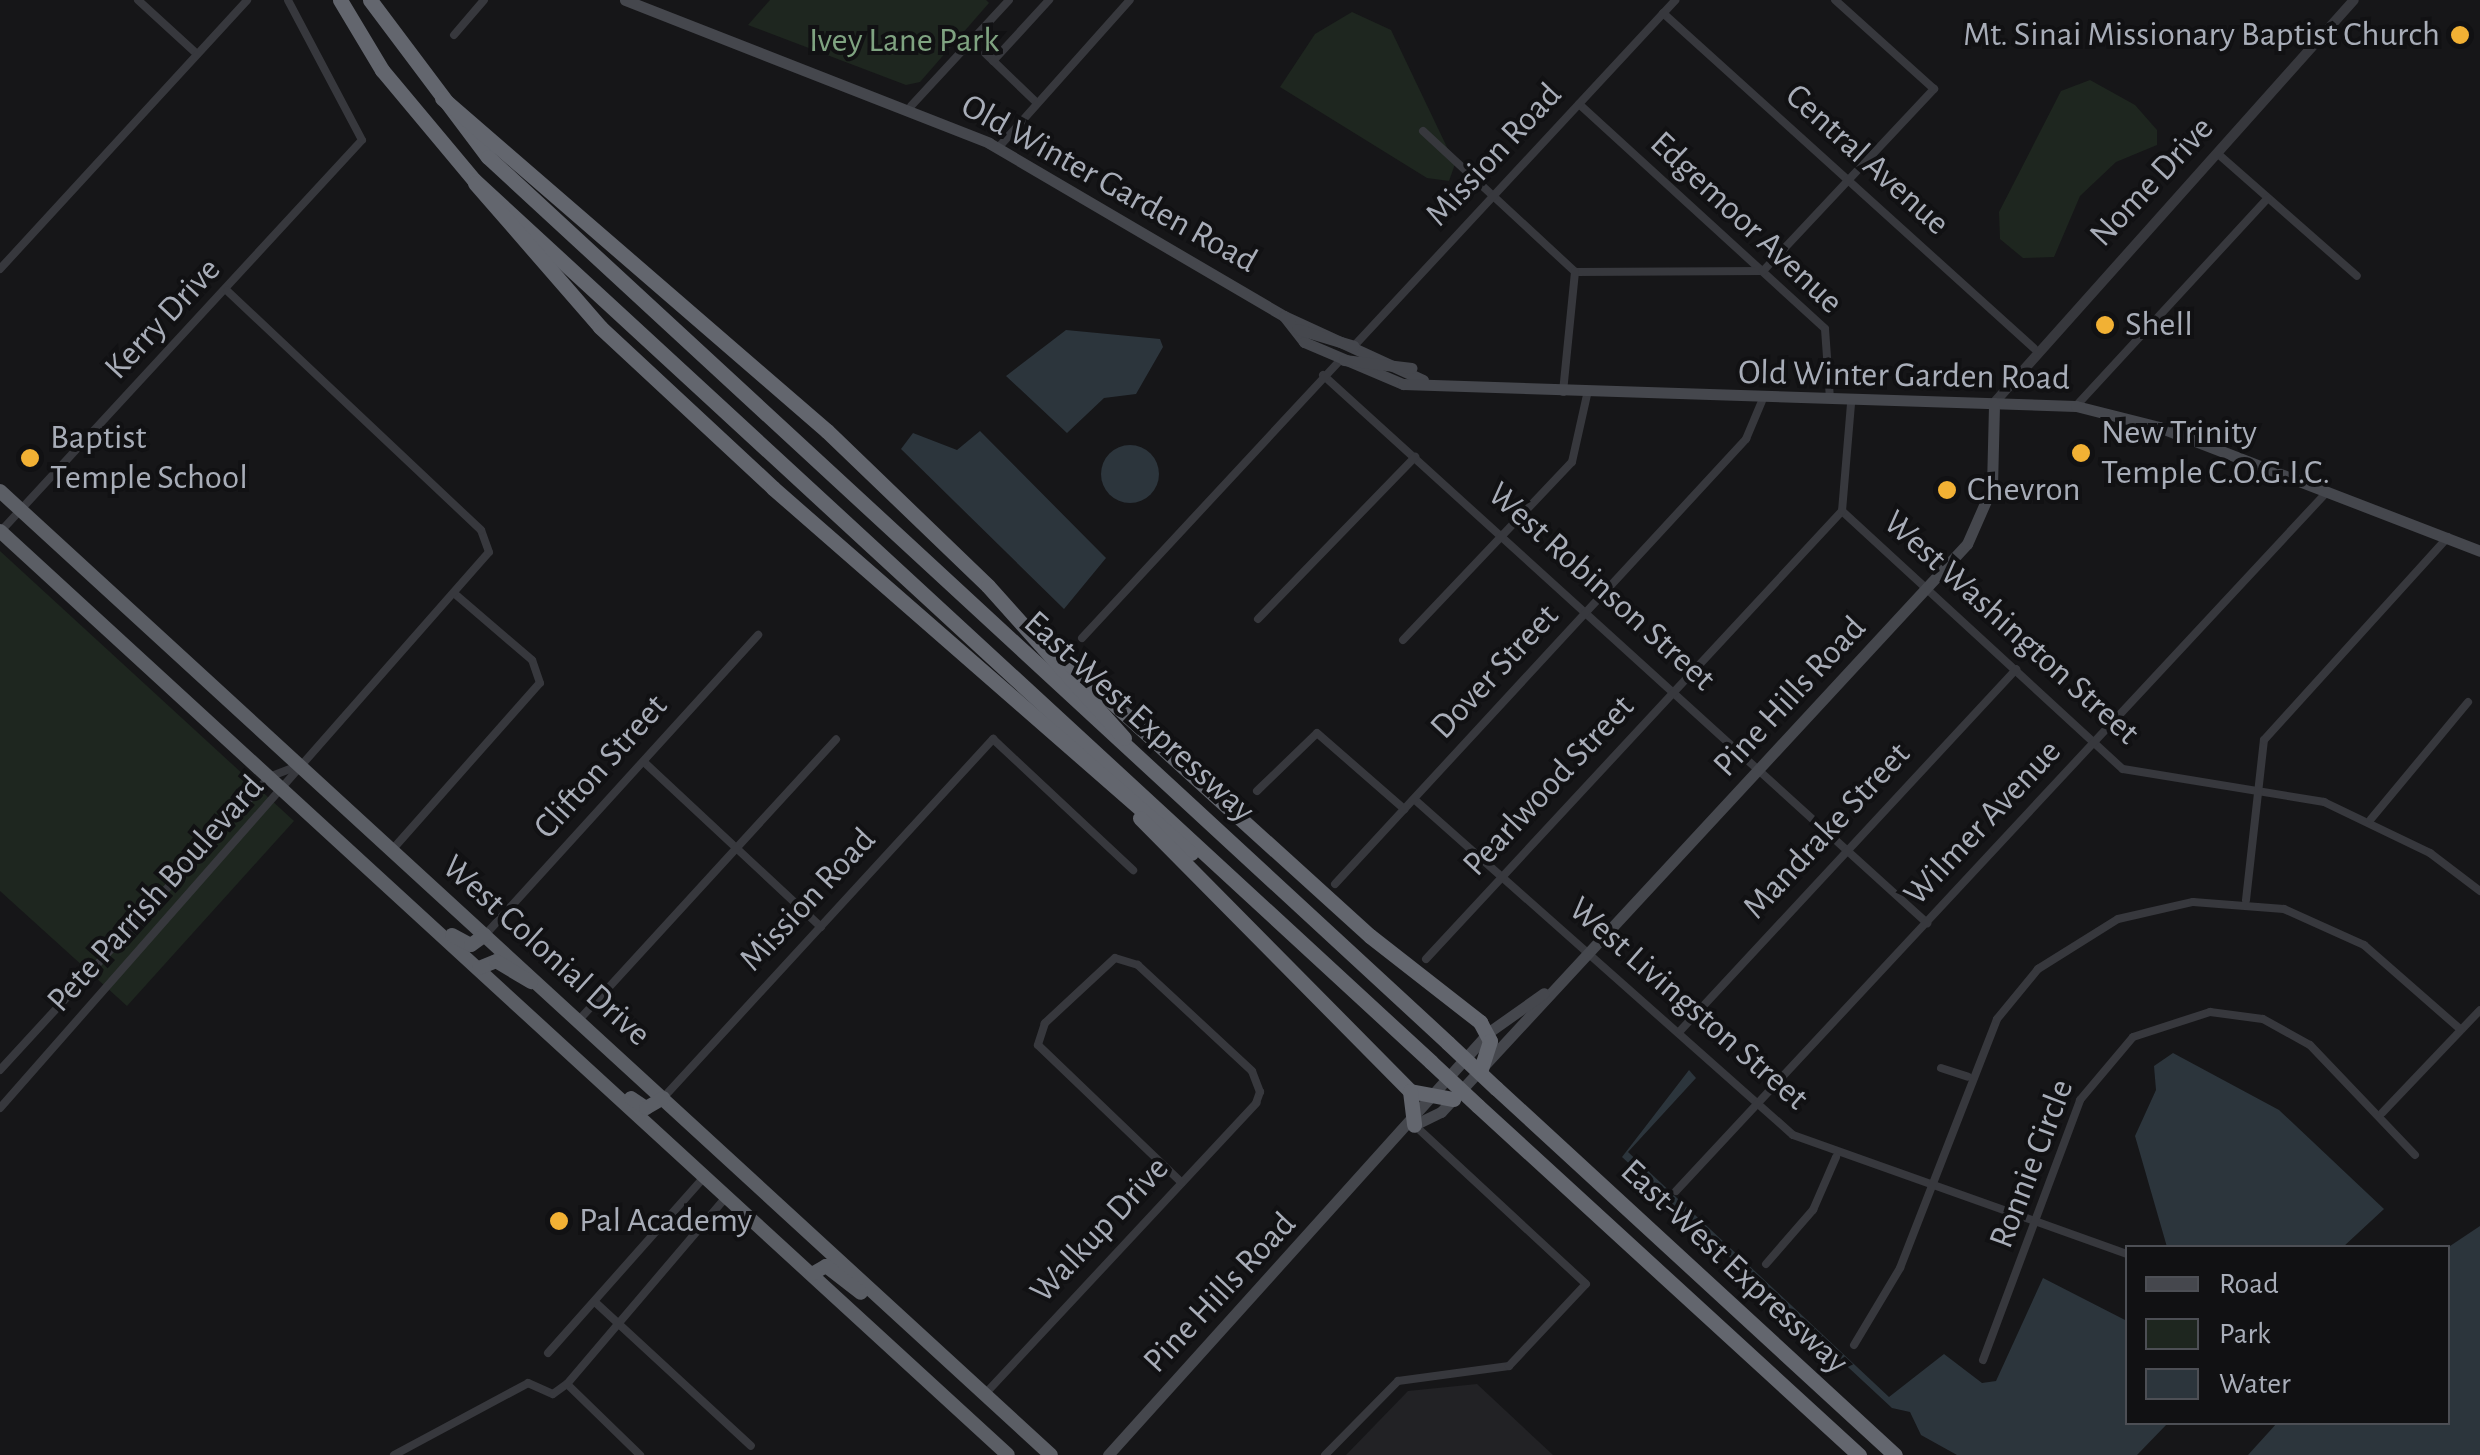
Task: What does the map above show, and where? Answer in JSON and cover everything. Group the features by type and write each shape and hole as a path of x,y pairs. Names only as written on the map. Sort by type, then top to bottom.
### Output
{"highway":[{"name":"East-West Expressway","path":"340,0 382,70 474,180 1859,1455"},
{"name":"East-West Expressway","path":"370,0 432,92 488,157 1895,1455"},
{"path":"432,92 811,417 1037,638 1489,1032 1481,1069"},
{"path":"474,180 600,327 1133,806 1238,885"},
{"name":"West Colonial Drive","path":"0,491 1051,1455"},
{"name":"West Colonial Drive","path":"0,531 1008,1455"},
{"path":"141,660 160,638"},
{"path":"1037,638 1129,745"},
{"path":"1133,806 1151,835 1410,1091 1429,1098 1453,1099"},
{"path":"416,911 464,944 484,935"},
{"path":"479,968 496,962 537,983"},
{"path":"591,1072 646,1108 662,1098"},
{"path":"1410,1091 1414,1125"},
{"path":"756,1222 809,1257 824,1246"},
{"path":"812,1274 826,1266 888,1305"}],"main road":[{"name":"Old Winter Garden Road","path":"625,0 911,106 998,148 1286,320 1339,361 1403,384 1423,380 1562,394 1762,401 2076,406 2328,490 2480,550"},
{"name":"Old Winter Garden Road","path":"1286,320 1412,368 1423,380"},
{"path":"1339,361 1412,368"},
{"name":"Pine Hills Road","path":"1108,1455 1414,1125 1453,1099 1548,990 1929,590 1968,544 1992,488 1994,403"},
{"name":"Pine Hills Road","path":"1414,1125 1429,1098 1489,1032 1548,990"}],"street":[{"path":"138,0 197,54"},
{"path":"0,269 247,0"},
{"name":"Kerry Drive","path":"0,531 227,291 362,140 288,0"},
{"path":"454,35 484,0"},
{"path":"911,106 1009,0"},
{"path":"993,61 1049,0"},
{"path":"998,148 1130,0"},
{"name":"Mission Road","path":"1354,346 1675,0"},
{"path":"1423,131 1575,272 1762,271 1934,89 1834,0"},
{"name":"Nome Drive","path":"1994,403 2034,348 2354,0"},
{"name":"Central Avenue","path":"1663,13 2034,348"},
{"path":"985,53 1037,103"},
{"name":"Edgemoor Avenue","path":"1578,104 1825,329 1830,402"},
{"path":"2217,152 2356,276"},
{"path":"2076,406 2267,199"},
{"path":"1562,394 1575,272"},
{"path":"227,291 482,530 484,564 300,765"},
{"path":"1082,638 1339,361"},
{"name":"West Robinson Street","path":"1323,375 1761,768 1927,924"},
{"path":"1403,640 1572,462 1586,395"},
{"name":"Dover Street","path":"1335,884 1746,439 1762,401"},
{"path":"1842,511 1851,403"},
{"path":"1258,619 1416,457"},
{"name":"Wilmer Avenue","path":"1676,1191 2328,490"},
{"name":"West Washington Street","path":"1842,511 2095,744 2148,779 2254,788 2371,819 2480,892"},
{"name":"Pearlwood Street","path":"1426,958 1842,511"},
{"path":"2246,900 2254,788 2275,725 2448,538"},
{"path":"392,850 533,697 540,683 532,660 455,594"},
{"name":"Clifton Street","path":"484,935 758,635"},
{"name":"Mandrake Street","path":"1680,1031 2016,669"},
{"path":"2371,819 2468,702"},
{"path":"1258,791 1314,733 1404,809"},
{"path":"578,1020 836,739"},
{"name":"Mission Road","path":"662,1098 993,739 1133,870"},
{"path":"644,762 821,927"},
{"name":"Pete Parrish Boulevard","path":"0,1070 269,777 300,765"},
{"name":"Pete Parrish Boulevard","path":"0,1108 286,792 300,765"},
{"name":"West Livingston Street","path":"1414,798 1758,1104 1836,1156 2125,1253"},
{"path":"1854,1345 1900,1268 1968,1077 1997,1019 2038,969 2079,940 2156,906 2246,900 2364,944 2460,1029"},
{"name":"Walkup Drive","path":"985,1394 1182,1183 1256,1103 1252,1070 1138,965 1115,958 1099,968 1045,1023 1043,1058 1182,1183"},
{"path":"2382,1113 2480,1010"},
{"name":"Ronnie Circle","path":"1983,1360 2102,1065 2165,1023 2210,1012 2263,1019 2310,1045 2382,1113 2415,1155"},
{"path":"1942,1068 1968,1077"},
{"path":"1325,1455 1398,1381 1509,1366 1586,1284 1414,1125"},
{"path":"1766,1264 1812,1210 1836,1156"},
{"path":"548,1352 705,1176"},
{"path":"394,1455 528,1382 554,1394 620,1325 727,1196"},
{"path":"595,1302 751,1446"},
{"path":"566,1384 640,1455"}],"shaded area":[{"path":"1477,1384 1553,1455 1346,1455 1408,1391"}],"green space":[{"name":"Ivey Lane Park","path":"770,0 989,3 920,82 906,85 748,25"},
{"path":"1352,12 1391,30 1455,164 1449,181 1427,178 1280,87 1315,34"},
{"path":"2090,80 2135,105 2157,130 2157,145 2116,162 2080,196 2054,257 2023,258 2000,239 1999,212 2061,91"},
{"path":"0,551 294,821 127,1006 0,891"}],"water":[{"path":"1066,330 1160,339 1163,347 1136,394 1104,398 1067,433 1006,376"},
{"path":"980,431 1106,558 1064,609 901,449 913,433 957,450"},
{"path":"1130,445 1151,453 1159,474 1151,495 1130,503 1109,495 1101,474 1109,453"},
{"path":"2173,1053 2279,1110 2384,1209 2345,1245 2166,1245 2135,1136 2156,1090 2154,1066"},
{"path":"1689,1070 1696,1078 1628,1152 1889,1397 1944,1354 1982,1383 1996,1381 2043,1278 2125,1320 2125,1425 2166,1425 2137,1455 1957,1455 1921,1435 1910,1412 1892,1408 1622,1157"},
{"path":"2480,1226 2480,1455 2248,1455 2275,1425 2450,1425 2450,1246"}],"place":[{"name":"Mt. Sinai Missionary Baptist Church","path":"2460,35"},
{"name":"Shell","path":"2105,325"},
{"name":"New Trinity Temple C.O.G.I.C.","path":"2081,453"},
{"name":"Baptist Temple School","path":"30,458"},
{"name":"Chevron","path":"1947,490"},
{"name":"Pal Academy","path":"559,1221"}]}
